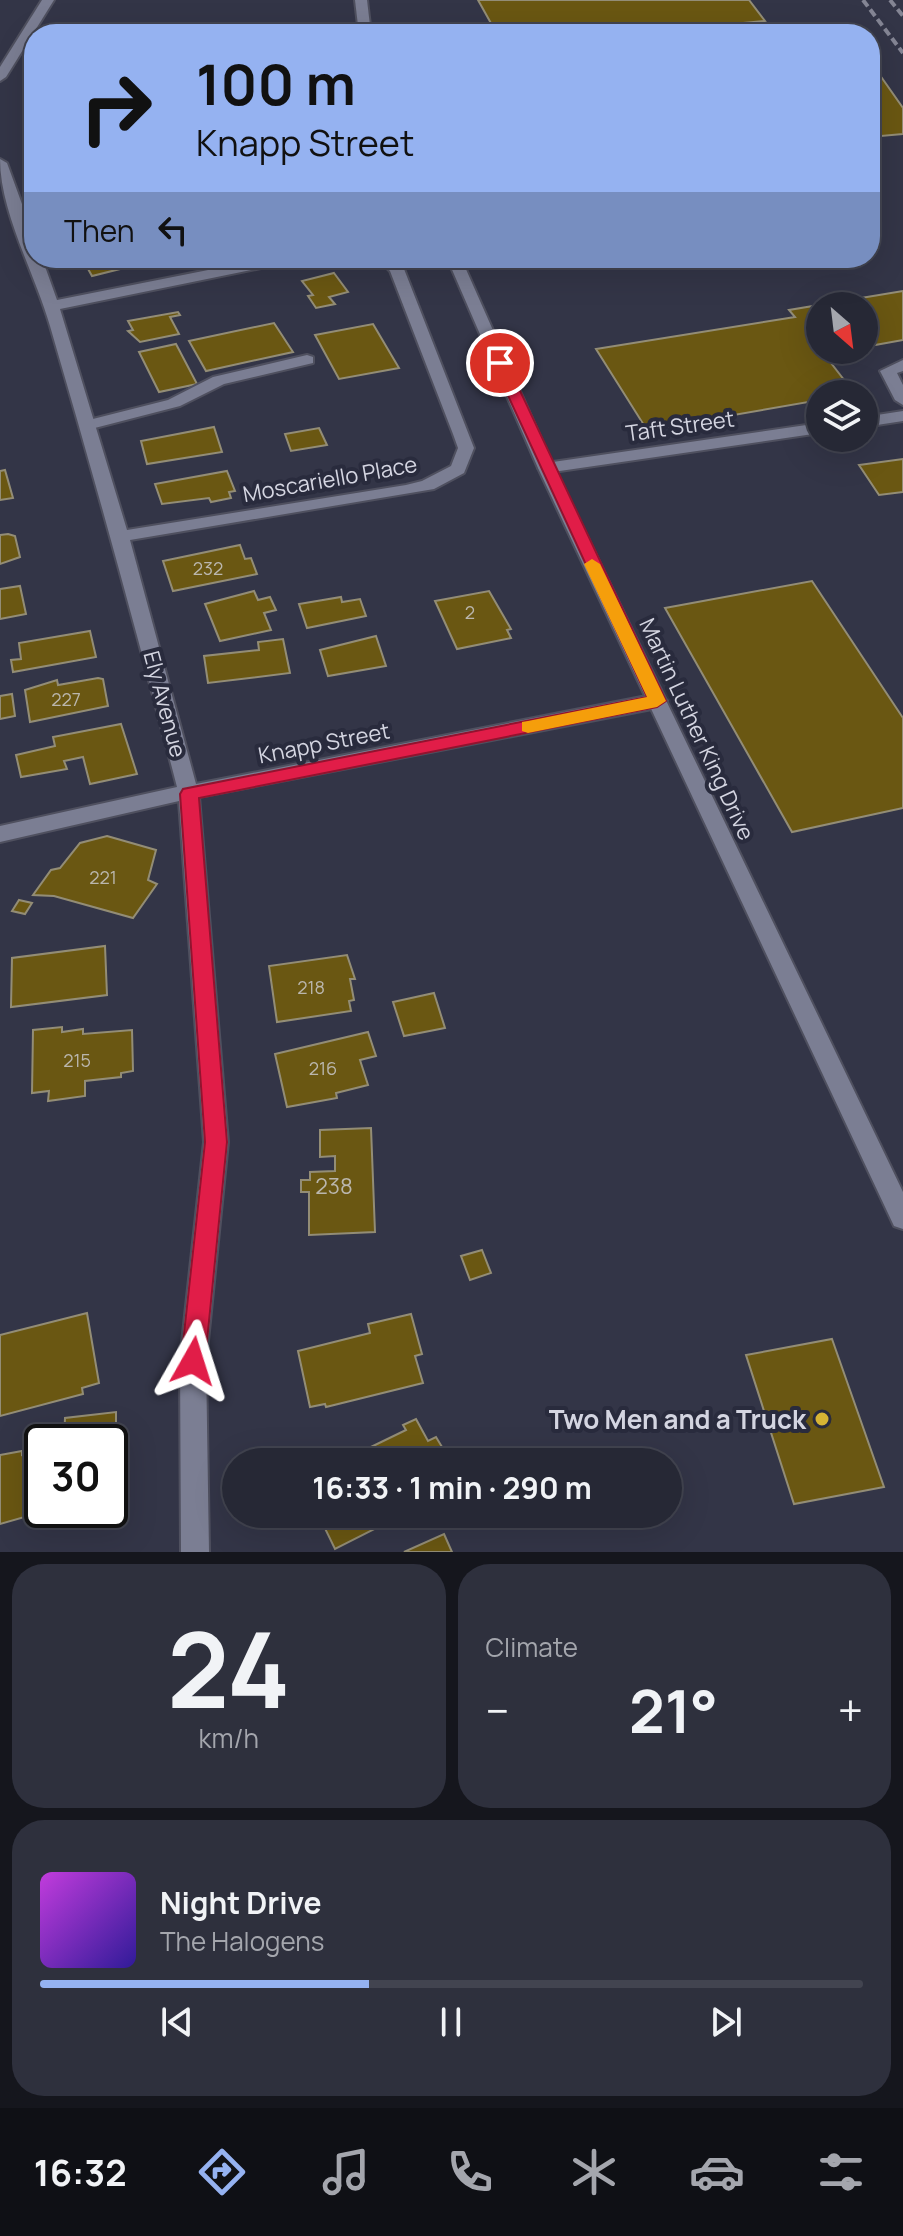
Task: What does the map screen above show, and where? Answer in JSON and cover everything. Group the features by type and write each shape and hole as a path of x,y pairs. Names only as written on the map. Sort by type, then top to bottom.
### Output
{"street":[{"path":"30,24 48,0"},
{"path":"361,0 364,24"},
{"path":"0,77 4,59 24,32"},
{"name":"Ely Avenue","path":"0,163 24,229"},
{"name":"Ely Avenue","path":"38,268 120,536 189,794 216,1142 193,1361 195,1552"},
{"path":"52,306 240,268"},
{"name":"Moscariello Place","path":"120,536 406,490 428,485 458,469 466,448 396,268"},
{"name":"Martin Luther King Drive","path":"458,268 546,468 903,1218"},
{"path":"87,425 174,403 219,380 307,360"},
{"path":"903,365 888,371 903,400"},
{"path":"878,420 903,416"},
{"name":"Taft Street","path":"546,468 806,430"},
{"name":"Knapp Street","path":"0,834 657,701"}],"building":[{"path":"478,0 749,0 765,21 733,24 491,24"},
{"path":"880,75 903,108 903,134 880,136"},
{"path":"88,268 124,268 92,276"},
{"path":"334,273 348,292 329,297 335,304 316,308 308,296 313,295 302,281"},
{"path":"903,291 903,340 878,344 878,295"},
{"path":"806,307 806,364 832,364 844,380 806,380 806,402 647,430 596,349 795,317 789,310"},
{"path":"178,312 180,315 170,317 179,334 140,342 128,331 133,330 128,321"},
{"path":"274,323 293,352 206,371 189,341"},
{"path":"373,324 399,368 339,379 315,335"},
{"path":"176,344 197,384 159,392 139,352"},
{"path":"214,427 222,452 147,464 141,441"},
{"path":"319,428 327,445 291,451 285,434"},
{"path":"903,459 903,492 879,495 859,465"},
{"path":"5,470 13,498 0,500 0,471"},
{"path":"227,471 235,491 229,492 231,498 211,502 209,498 162,504 155,484"},
{"path":"0,535 15,536 20,557 0,564"},
{"path":"240,545 245,559 251,558 257,574 173,591 163,561"},
{"path":"812,581 903,718 903,808 792,832 665,608"},
{"path":"20,586 26,614 0,619 0,589"},
{"path":"254,591 258,600 270,597 276,610 264,613 271,630 220,641 205,604"},
{"path":"489,591 511,629 507,630 511,638 457,649 435,601"},
{"path":"341,597 342,602 360,599 366,616 307,628 299,604"},
{"path":"90,631 96,657 13,672 11,660 21,659 19,643"},
{"path":"376,636 386,666 328,676 320,650"},
{"path":"283,639 290,673 208,683 204,656 259,650 258,642"},
{"path":"103,679 108,706 30,722 25,690 57,680 58,685"},
{"path":"12,694 15,716 0,719 0,696"},
{"path":"121,724 137,774 90,784 83,757 64,761 67,769 21,777 16,755 55,746 53,737"},
{"path":"107,836 156,850 148,880 157,884 133,918 54,896 33,895 51,870 60,868 80,843"},
{"path":"19,900 32,903 25,914 12,911"},
{"path":"105,946 107,995 11,1007 12,958"},
{"path":"347,955 355,979 350,979 354,1000 349,1001 351,1011 277,1022 269,966"},
{"path":"434,993 445,1028 404,1036 393,1002"},
{"path":"62,1027 62,1032 83,1029 83,1034 132,1030 133,1071 121,1073 121,1077 85,1081 85,1096 48,1101 49,1091 32,1093 33,1030"},
{"path":"368,1032 376,1056 360,1060 368,1085 336,1093 337,1098 287,1107 275,1054"},
{"path":"371,1128 375,1232 309,1235 309,1192 301,1192 301,1180 310,1180 310,1172 335,1171 335,1156 320,1157 320,1130"},
{"path":"482,1250 491,1273 470,1280 461,1256"},
{"path":"87,1313 99,1383 82,1388 83,1394 0,1416 0,1335"},
{"path":"411,1314 422,1354 415,1356 423,1383 326,1407 325,1404 310,1407 298,1351 370,1333 368,1324"},
{"path":"832,1339 884,1487 794,1504 746,1355"},
{"path":"116,1412 116,1424 65,1424 65,1418"},
{"path":"416,1419 428,1441 436,1437 443,1448 369,1448 406,1430 403,1425"},
{"path":"22,1451 24,1455 24,1517 0,1524 0,1455"},
{"path":"325,1528 376,1528 335,1549"},
{"path":"444,1534 452,1552 404,1552"}],"railway":[{"path":"863,0 903,53"},
{"path":"890,0 903,16"}],"slow traffic":[{"path":"528,727 657,701 592,564"}],"place":[{"name":"Two Men and a Truck","path":"822,1419"}],"route":[{"path":"193,1361 216,1142 189,794 657,701 546,468 500,363"}]}
